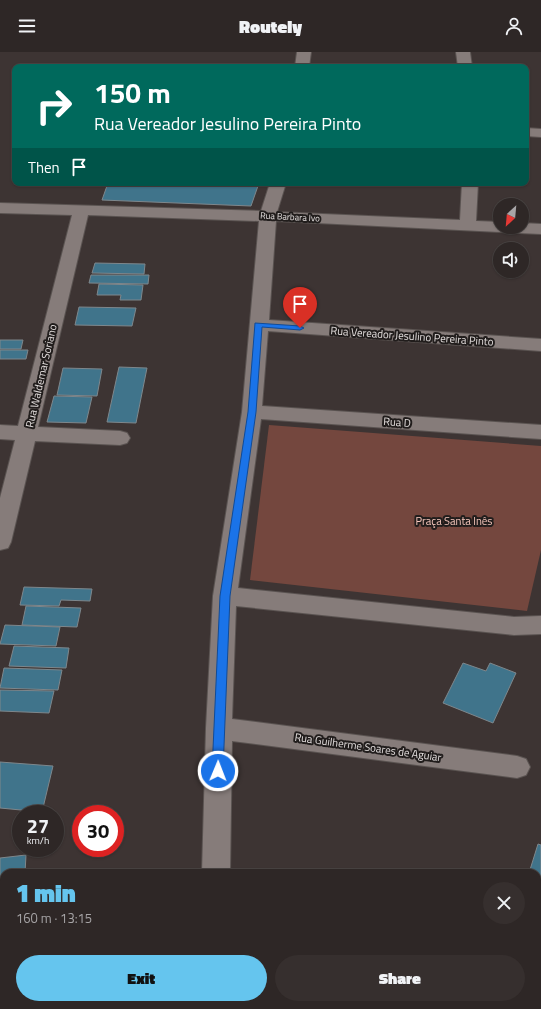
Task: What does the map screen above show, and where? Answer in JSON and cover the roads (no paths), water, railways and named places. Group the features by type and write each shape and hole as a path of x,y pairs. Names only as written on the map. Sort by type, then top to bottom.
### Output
{"street":[{"path":"302,64 304,52"},
{"path":"463,52 465,64"},
{"path":"529,132 541,133"},
{"path":"216,869 219,728 225,596 252,412 268,216 277,186"},
{"path":"468,225 470,186"},
{"name":"Rua Barbara Ivo","path":"0,208 268,216 493,227"},
{"name":"Rua Waldemar Soriano","path":"0,542 81,210"},
{"name":"Rua Barbara Ivo","path":"529,228 541,229"},
{"name":"Rua Vereador Jesulino Pereira Pinto","path":"258,325 541,345"},
{"name":"Rua D","path":"252,412 541,432"},
{"path":"0,432 120,438"},
{"path":"225,596 514,626 541,626"},
{"name":"Rua Guilherme Soares de Aguiar","path":"219,728 517,767"}],"park label":[{"name":"Praça Santa Inês","path":"454,521"}]}
